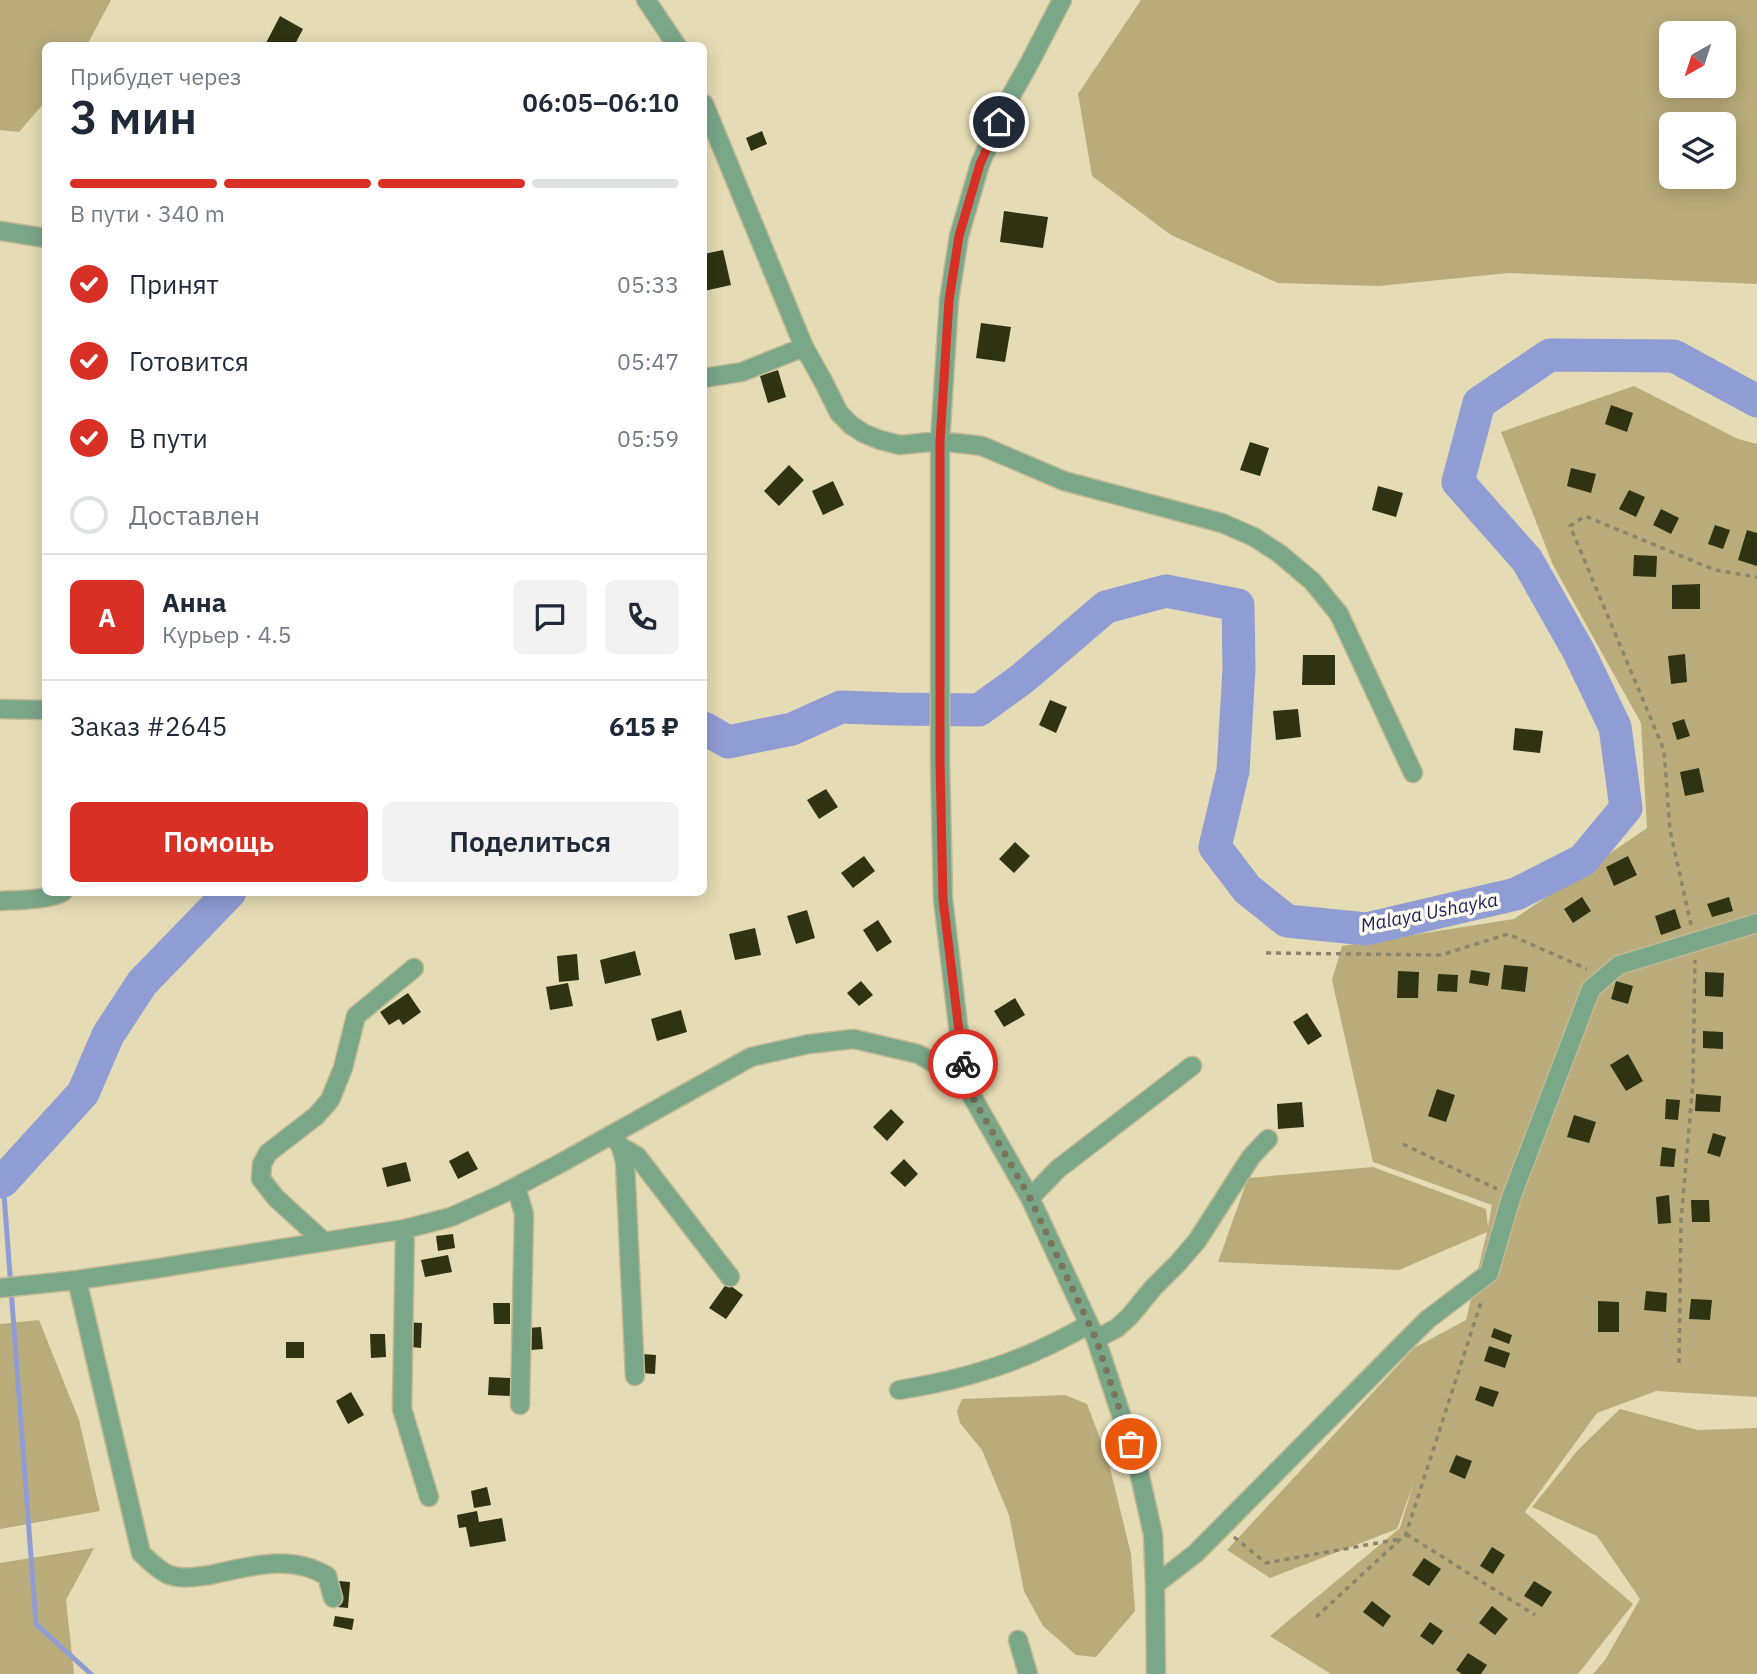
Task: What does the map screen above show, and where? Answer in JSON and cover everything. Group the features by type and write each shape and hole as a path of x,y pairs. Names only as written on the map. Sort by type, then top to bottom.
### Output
{"street":[{"path":"646,0 674,42"},
{"path":"1062,0 1008,101 980,164 959,236 949,300 940,441 943,899 965,1084 1030,1198 1093,1331 1137,1463 1153,1534 1156,1674"},
{"path":"707,111 804,347 839,413 851,425 880,440 900,445 940,441 982,446 1064,481 1222,523 1254,537 1280,554 1312,581 1339,614 1413,773"},
{"path":"0,231 42,237"},
{"path":"707,378 742,372 804,347"},
{"path":"0,709 42,710"},
{"path":"0,901 53,896"},
{"path":"1155,1585 1196,1553 1427,1320 1489,1273 1511,1198 1591,989 1619,965 1757,923"},
{"path":"323,1241 276,1198 261,1179 262,1164 268,1153 316,1116 330,1100 343,1068 355,1016 414,968"},
{"path":"0,1288 78,1280 405,1228 452,1217 617,1141 693,1088 751,1057 809,1044 853,1039 918,1054 965,1084"},
{"path":"1030,1198 1058,1169 1192,1066"},
{"path":"899,1390 937,1384 1016,1361 1062,1340 1093,1331 1117,1328 1197,1241 1251,1157 1268,1139"},
{"path":"617,1141 637,1156 730,1278"},
{"path":"617,1141 625,1162 635,1376"},
{"path":"516,1186 524,1214 520,1405"},
{"path":"405,1228 402,1409 429,1497"},
{"path":"78,1280 141,1553 168,1574 189,1579 267,1564 286,1562 305,1565 327,1576 333,1598"},
{"path":"1018,1640 1028,1674"}],"path":[{"path":"1679,1363 1681,1221 1693,1082 1695,942 1670,830 1664,750 1570,526 1585,516 1715,570 1757,577"},
{"path":"1266,953 1441,955 1508,934 1604,978"},
{"path":"1403,1144 1511,1198"},
{"path":"1316,1617 1406,1534 1481,1306 1489,1273"},
{"path":"1222,1526 1266,1563 1400,1539"},
{"path":"1406,1534 1535,1615"}],"shaded area":[{"path":"0,0 111,0 89,42 42,42 42,105 19,132 0,130"},
{"path":"1141,0 1757,0 1757,284 1509,273 1379,286 1278,283 1171,235 1092,176 1078,94"},
{"path":"1634,386 1738,439 1757,444 1757,1397 1656,1391 1597,1413 1525,1512 1633,1604 1578,1674 1331,1674 1270,1636 1400,1528 1413,1485 1397,1529 1270,1578 1227,1550 1414,1348 1466,1320 1487,1232 1399,1270 1218,1262 1248,1178 1373,1167 1486,1209 1488,1227 1492,1205 1373,1162 1332,980 1342,946 1514,919 1647,828 1641,723 1553,565 1501,432"},
{"path":"39,1320 79,1420 100,1511 0,1529 0,1324"},
{"path":"1065,1395 1087,1404 1108,1460 1131,1554 1135,1611 1096,1657 1076,1655 1043,1626 1024,1591 1009,1515 982,1450 960,1423 957,1411 962,1399"},
{"path":"1620,1409 1698,1430 1757,1428 1757,1674 1593,1674 1605,1660 1640,1599 1597,1536 1532,1507 1578,1450"},
{"path":"94,1548 66,1600 74,1674 0,1674 0,1563"}],"building":[{"path":"280,16 303,29 296,42 267,42"},
{"path":"762,131 767,144 751,151 746,138"},
{"path":"1004,211 1048,217 1043,248 1000,242"},
{"path":"723,250 731,285 707,290 707,253"},
{"path":"981,323 1011,327 1005,362 976,358"},
{"path":"778,370 786,397 768,403 760,376"},
{"path":"1611,405 1633,413 1627,432 1605,424"},
{"path":"1250,442 1269,448 1260,476 1240,470"},
{"path":"789,465 804,480 779,506 764,491"},
{"path":"1571,468 1596,474 1591,493 1567,486"},
{"path":"833,481 844,505 823,515 812,491"},
{"path":"1378,486 1403,493 1396,517 1372,510"},
{"path":"1629,490 1645,497 1636,517 1619,509"},
{"path":"1661,509 1679,518 1671,534 1653,525"},
{"path":"1715,525 1730,530 1723,549 1708,544"},
{"path":"1747,530 1757,533 1757,566 1738,560"},
{"path":"1634,555 1657,556 1656,577 1633,576"},
{"path":"1700,584 1700,609 1672,609 1672,585"},
{"path":"1685,654 1687,682 1671,684 1668,656"},
{"path":"1303,655 1335,655 1335,685 1302,685"},
{"path":"1050,700 1067,707 1056,733 1039,725"},
{"path":"1298,709 1301,737 1276,740 1273,711"},
{"path":"1684,719 1690,736 1677,740 1672,723"},
{"path":"1515,728 1543,731 1540,753 1513,750"},
{"path":"1699,768 1704,792 1685,796 1680,772"},
{"path":"826,789 838,807 819,819 807,800"},
{"path":"1015,842 1030,856 1014,873 999,859"},
{"path":"864,856 875,871 853,888 841,873"},
{"path":"1628,856 1637,875 1614,886 1606,867"},
{"path":"1582,897 1591,911 1573,923 1564,909"},
{"path":"1729,897 1733,911 1712,917 1707,904"},
{"path":"1675,909 1681,928 1661,935 1655,916"},
{"path":"807,910 815,938 796,944 787,916"},
{"path":"878,920 892,942 877,952 863,930"},
{"path":"755,928 761,955 735,960 729,934"},
{"path":"635,951 641,975 605,984 600,960"},
{"path":"577,954 579,980 559,982 557,956"},
{"path":"1504,965 1528,967 1525,992 1501,989"},
{"path":"1471,970 1490,973 1488,986 1469,983"},
{"path":"1398,971 1419,972 1418,998 1397,998"},
{"path":"1705,972 1724,973 1723,997 1705,996"},
{"path":"1438,974 1458,975 1457,992 1437,991"},
{"path":"861,981 873,995 859,1006 847,993"},
{"path":"1616,981 1633,986 1628,1004 1611,999"},
{"path":"568,983 573,1006 550,1010 546,987"},
{"path":"408,993 421,1012 403,1025 399,1019 389,1025 380,1012"},
{"path":"1015,998 1025,1015 1004,1027 994,1011"},
{"path":"681,1010 687,1032 657,1041 651,1019"},
{"path":"1307,1013 1322,1036 1308,1045 1293,1022"},
{"path":"1703,1031 1723,1032 1723,1049 1703,1048"},
{"path":"1628,1054 1643,1081 1626,1091 1610,1065"},
{"path":"1437,1089 1455,1095 1446,1122 1428,1116"},
{"path":"1696,1094 1721,1096 1720,1112 1695,1111"},
{"path":"1666,1099 1680,1100 1678,1120 1665,1119"},
{"path":"1302,1102 1304,1127 1278,1129 1277,1104"},
{"path":"891,1109 904,1122 887,1141 873,1127"},
{"path":"1574,1115 1596,1122 1589,1143 1567,1137"},
{"path":"1713,1133 1726,1137 1720,1157 1707,1153"},
{"path":"1662,1147 1676,1149 1674,1167 1660,1166"},
{"path":"468,1151 478,1169 458,1179 449,1161"},
{"path":"904,1159 918,1174 905,1187 890,1173"},
{"path":"406,1162 411,1181 387,1187 382,1168"},
{"path":"1669,1195 1671,1223 1658,1224 1656,1197"},
{"path":"1691,1200 1709,1200 1710,1222 1692,1222"},
{"path":"453,1234 455,1248 438,1251 436,1236"},
{"path":"448,1255 452,1272 425,1277 421,1260"},
{"path":"727,1283 743,1295 726,1319 709,1308"},
{"path":"1646,1291 1667,1293 1666,1312 1644,1310"},
{"path":"1691,1299 1712,1300 1710,1320 1689,1319"},
{"path":"1598,1301 1619,1302 1619,1332 1598,1332"},
{"path":"493,1303 510,1303 510,1324 494,1324"},
{"path":"404,1322 422,1323 421,1348 402,1346"},
{"path":"541,1327 543,1349 531,1350 529,1328"},
{"path":"1494,1328 1512,1335 1509,1344 1491,1337"},
{"path":"370,1334 385,1334 386,1357 371,1358"},
{"path":"286,1342 304,1342 304,1358 286,1358"},
{"path":"1489,1346 1510,1353 1505,1368 1484,1361"},
{"path":"642,1354 656,1355 655,1374 641,1373"},
{"path":"489,1377 511,1378 511,1396 488,1395"},
{"path":"1480,1386 1499,1392 1493,1407 1475,1400"},
{"path":"351,1392 364,1415 348,1424 336,1401"},
{"path":"1456,1455 1472,1461 1465,1479 1449,1472"},
{"path":"487,1487 491,1505 474,1508 471,1491"},
{"path":"477,1511 479,1522 502,1518 506,1541 470,1547 466,1527 459,1528 457,1515"},
{"path":"1492,1547 1505,1555 1493,1574 1480,1566"},
{"path":"1424,1558 1441,1569 1429,1586 1412,1575"},
{"path":"339,1581 350,1582 348,1608 337,1607"},
{"path":"1534,1581 1552,1592 1542,1607 1524,1596"},
{"path":"1372,1601 1391,1616 1383,1627 1363,1612"},
{"path":"1492,1606 1508,1619 1495,1635 1479,1623"},
{"path":"335,1616 354,1619 352,1630 333,1626"},
{"path":"1430,1622 1443,1631 1433,1645 1420,1636"},
{"path":"1468,1653 1487,1665 1481,1674 1462,1674 1456,1670"}],"waterway":[{"name":"Malaya Ushayka","path":"707,730 728,742 792,729 841,707 979,710 1023,678 1106,607 1166,591 1238,605 1239,669 1233,771 1215,847 1247,889 1287,921 1366,929 1516,894 1583,860 1626,808 1615,727 1579,652 1527,560 1458,482 1479,403 1550,355 1674,356 1757,401"},
{"name":"Malaya Ushayka","path":"0,1182 83,1093 108,1035 142,983 226,896"},
{"path":"3,1181 36,1624 91,1674"}],"way so far":[{"path":"963,1064 965,1084 1030,1198 1096,1339 1131,1444"}],"route":[{"path":"963,1064 943,899 940,441 949,300 959,236 980,164 999,122"}]}
